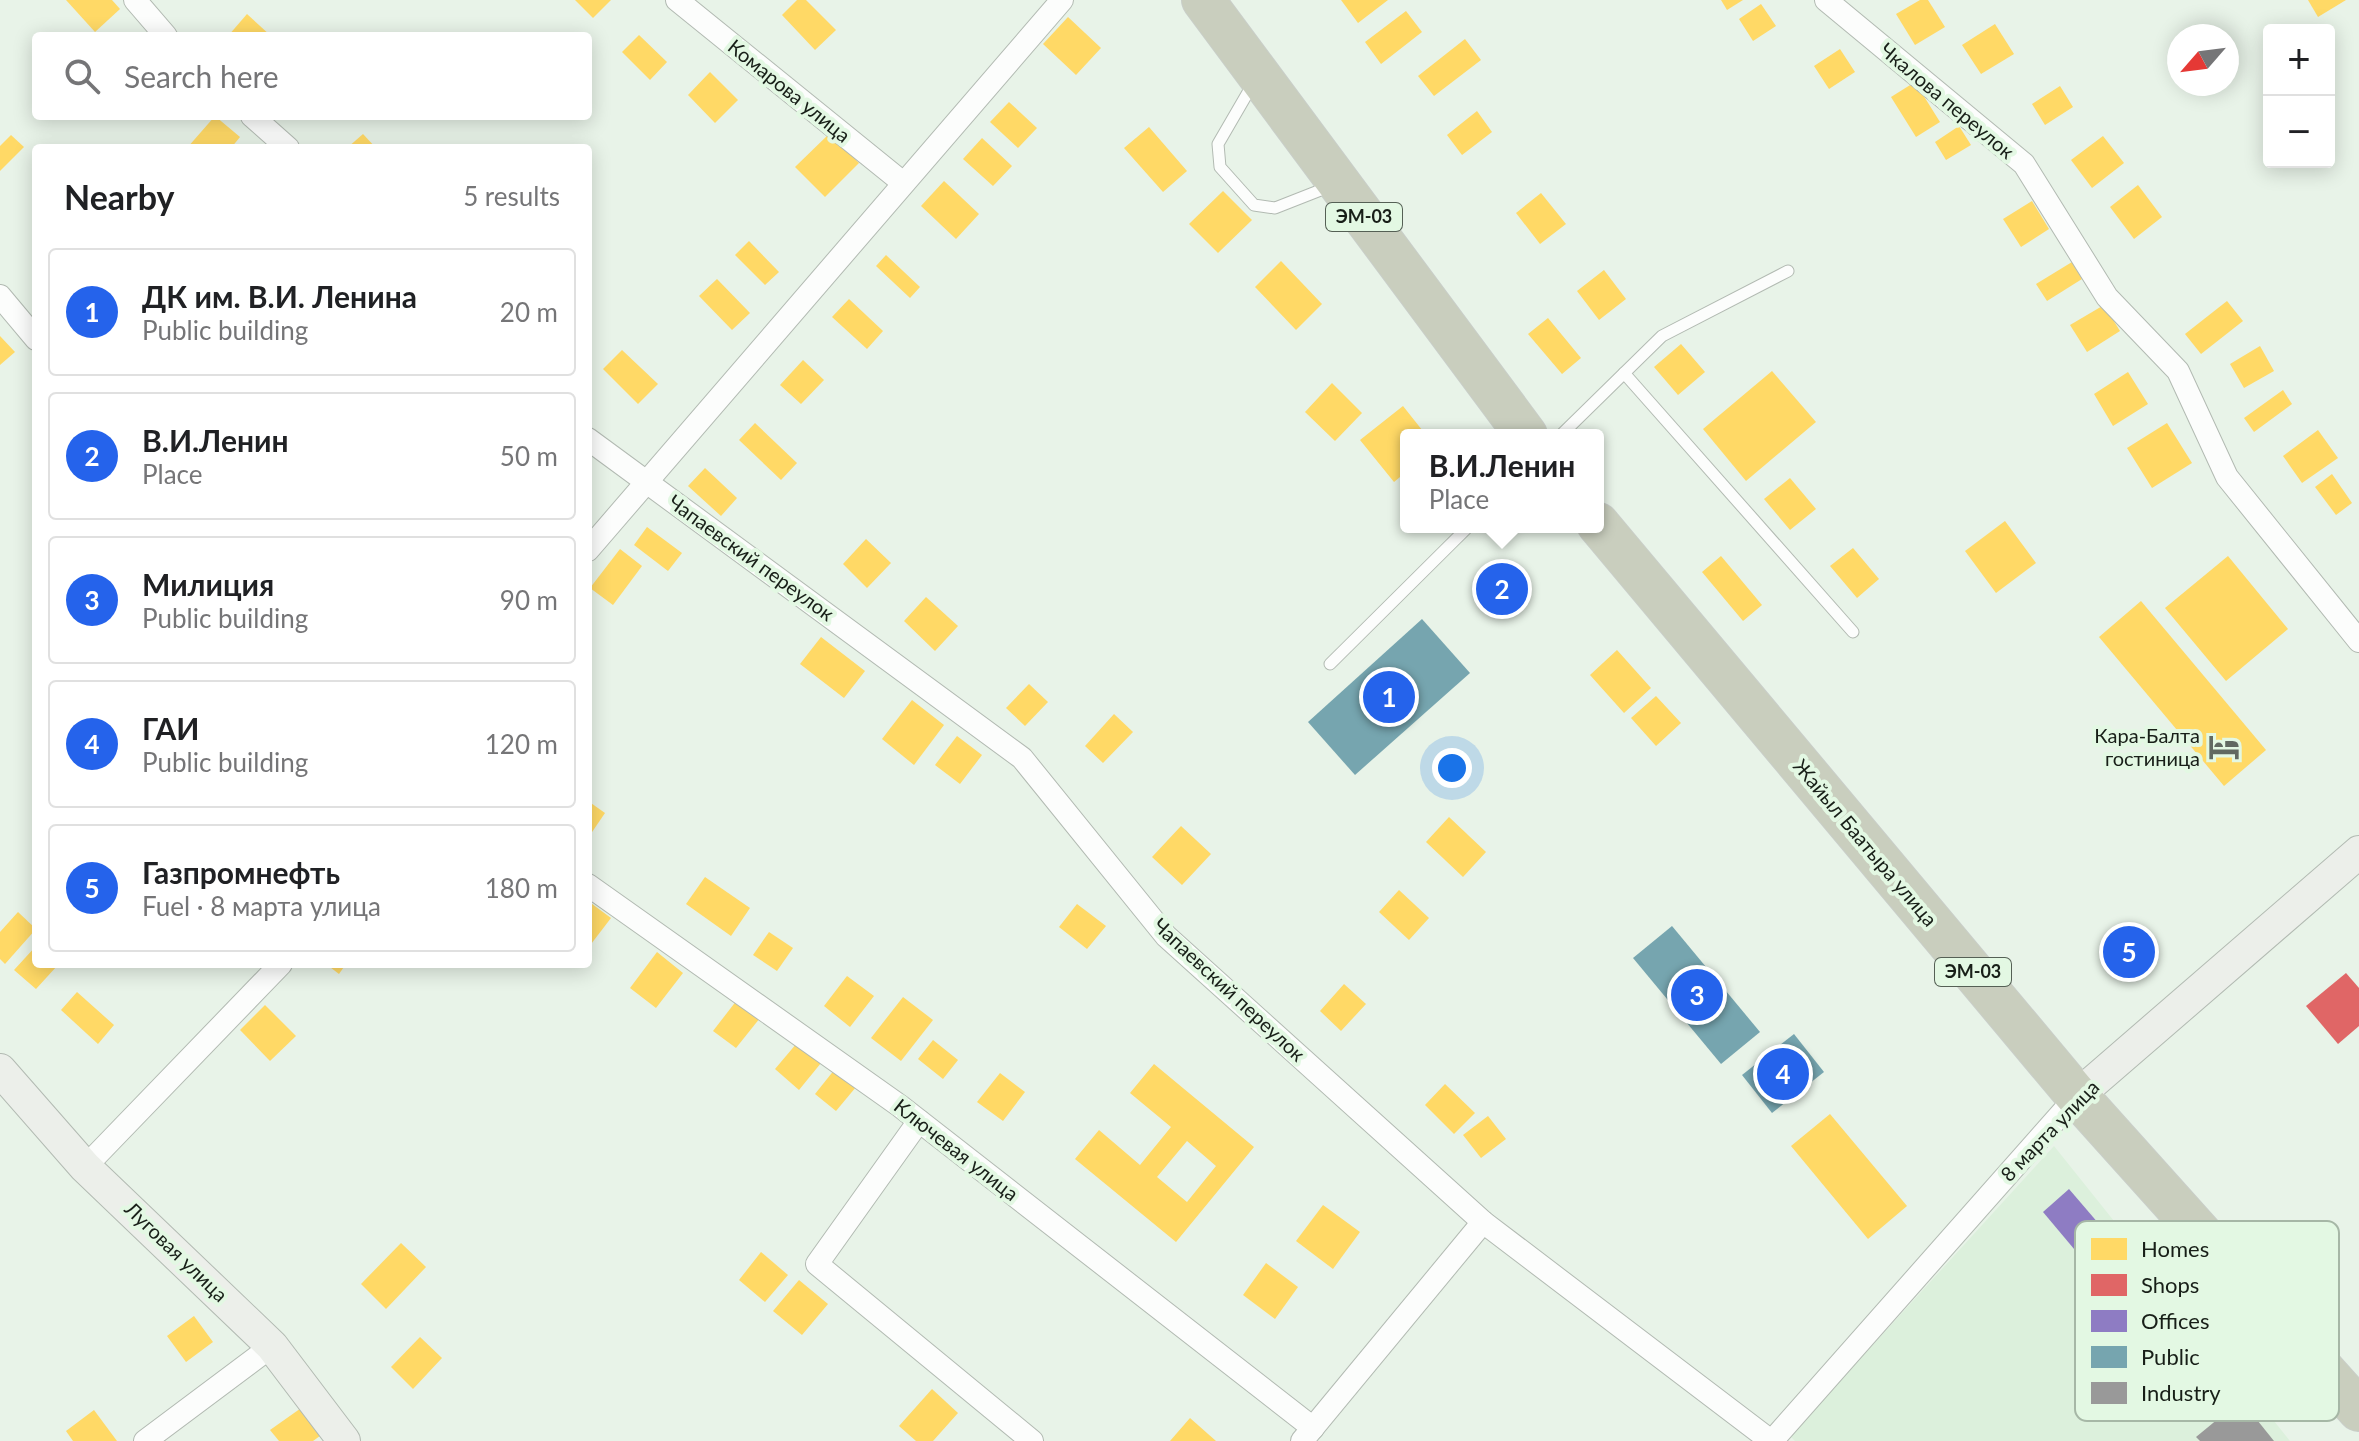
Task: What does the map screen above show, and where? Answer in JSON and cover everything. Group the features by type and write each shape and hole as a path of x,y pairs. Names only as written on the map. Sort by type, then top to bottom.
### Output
{"highway":[{"name":"ЭМ-03","path":"1203,0 1522,429"},
{"name":"Жайыл Баатыра улица","path":"1604,531 2077,1096 2189,1221"},
{"name":"Жайыл Баатыра улица","path":"2339,1388 2359,1410"}],"street":[{"path":"135,0 163,32"},
{"name":"Комарова улица","path":"677,0 902,182"},
{"path":"592,545 1062,0"},
{"name":"Чкалова переулок","path":"1826,0 2024,164 2107,297 2178,371 2227,477 2359,641"},
{"path":"256,120 284,144"},
{"path":"0,296 32,334"},
{"name":"Чапаевский переулок","path":"592,442 1022,758 1166,936 1483,1222 1771,1441"},
{"name":"8 марта улица","path":"1771,1441 2077,1096 2359,852"},
{"name":"Ключевая улица","path":"592,888 919,1121 1308,1434 1483,1222"},
{"path":"85,1167 277,968"},
{"name":"Луговая улица","path":"0,1070 85,1167 272,1346 344,1441"},
{"path":"919,1121 817,1264 1032,1441"},
{"path":"145,1441 272,1346"}],"lane":[{"path":"1258,75 1218,144 1220,167 1254,205 1264,207 1275,208 1339,183"},
{"path":"1567,429 1662,336 1788,271"},
{"path":"1624,373 1853,632"},
{"path":"1330,664 1462,533"}],"shaded area":[{"path":"2054,1146 2114,1221 2075,1221 2075,1421 2274,1421 2290,1441 1795,1441 1790,1436"}],"building: Homes":[{"path":"66,0 112,0 120,9 95,32"},
{"path":"575,0 611,0 593,18"},
{"path":"797,0 806,0 836,30 815,50 782,15"},
{"path":"1341,0 1388,0 1358,23"},
{"path":"1721,0 1743,0 1727,10"},
{"path":"1920,0 1928,0 1945,27 1915,45 1896,14"},
{"path":"2308,0 2346,0 2318,17"},
{"path":"1761,4 1776,26 1753,41 1739,19"},
{"path":"1406,11 1422,32 1381,64 1365,42"},
{"path":"247,14 267,32 231,32"},
{"path":"1068,17 1101,48 1076,75 1043,44"},
{"path":"1995,24 2014,54 1981,74 1962,45"},
{"path":"639,35 667,62 650,80 622,52"},
{"path":"1465,39 1481,60 1434,96 1418,76"},
{"path":"1840,49 1855,72 1829,89 1814,66"},
{"path":"710,72 738,100 715,123 688,95"},
{"path":"1915,82 1940,122 1916,137 1891,97"},
{"path":"2060,86 2073,107 2045,125 2032,104"},
{"path":"1009,102 1037,128 1018,148 990,122"},
{"path":"1477,111 1492,132 1462,155 1447,135"},
{"path":"212,120 220,120 240,137 234,144 190,144"},
{"path":"1959,126 1971,145 1946,160 1935,142"},
{"path":"1149,127 1187,171 1163,192 1124,148"},
{"path":"830,133 859,163 825,197 795,167"},
{"path":"363,134 372,144 352,144"},
{"path":"11,135 24,147 0,171 0,146"},
{"path":"2103,136 2124,163 2092,188 2071,160"},
{"path":"982,138 1012,166 993,186 963,159"},
{"path":"944,181 979,214 956,239 921,206"},
{"path":"2138,185 2162,217 2134,239 2110,207"},
{"path":"1223,191 1252,220 1218,253 1189,224"},
{"path":"1541,193 1566,224 1540,244 1516,213"},
{"path":"2032,201 2049,229 2021,247 2003,219"},
{"path":"749,241 779,272 765,285 735,255"},
{"path":"886,255 920,287 910,298 876,266"},
{"path":"1281,261 1322,304 1296,330 1255,287"},
{"path":"2072,262 2082,279 2047,301 2036,284"},
{"path":"1604,270 1626,299 1599,320 1577,291"},
{"path":"717,279 750,313 732,330 699,296"},
{"path":"849,299 883,331 867,349 832,317"},
{"path":"2227,301 2243,321 2201,354 2185,334"},
{"path":"2104,305 2120,331 2087,352 2070,325"},
{"path":"1548,318 1581,358 1562,374 1528,334"},
{"path":"0,336 15,352 0,365"},
{"path":"1681,344 1705,372 1678,395 1654,367"},
{"path":"2260,346 2274,371 2244,388 2230,364"},
{"path":"622,350 658,384 638,404 603,369"},
{"path":"803,360 824,380 801,404 780,385"},
{"path":"1772,371 1816,422 1746,481 1703,429"},
{"path":"2128,372 2148,404 2113,426 2094,394"},
{"path":"1332,383 1362,413 1335,441 1305,412"},
{"path":"2283,390 2292,404 2254,432 2244,418"},
{"path":"1403,406 1421,429 1400,429 1400,477 1394,482 1360,440"},
{"path":"755,423 797,463 781,480 739,440"},
{"path":"2167,423 2192,463 2152,488 2127,448"},
{"path":"2318,430 2338,458 2302,483 2283,456"},
{"path":"705,468 737,498 721,516 688,486"},
{"path":"2332,474 2352,503 2336,515 2315,487"},
{"path":"1790,478 1816,509 1790,530 1764,499"},
{"path":"2005,521 2036,563 1996,593 1965,551"},
{"path":"647,527 682,553 668,571 634,545"},
{"path":"866,539 891,563 867,588 843,564"},
{"path":"1853,548 1879,579 1857,598 1830,566"},
{"path":"620,549 642,566 613,605 592,589"},
{"path":"1721,556 1762,605 1743,621 1702,572"},
{"path":"2228,556 2288,629 2226,681 2165,608"},
{"path":"926,597 958,626 935,651 904,621"},
{"path":"2141,601 2266,750 2224,786 2099,637"},
{"path":"821,637 865,671 844,698 800,664"},
{"path":"1617,650 1651,688 1624,713 1590,675"},
{"path":"1029,684 1048,702 1025,726 1006,708"},
{"path":"1656,696 1681,723 1656,746 1631,718"},
{"path":"912,700 944,725 914,765 882,739"},
{"path":"1114,714 1133,732 1103,763 1085,746"},
{"path":"957,736 982,755 960,784 935,765"},
{"path":"592,804 605,813 592,832"},
{"path":"1449,817 1486,852 1463,877 1426,842"},
{"path":"1181,826 1211,854 1182,885 1152,857"},
{"path":"705,877 750,908 731,936 686,904"},
{"path":"1399,890 1429,918 1409,940 1379,912"},
{"path":"592,904 611,918 592,943"},
{"path":"1077,904 1106,926 1087,949 1059,927"},
{"path":"18,912 32,925 32,934 5,964 0,959 0,932"},
{"path":"769,932 793,948 777,971 753,955"},
{"path":"32,950 32,968 55,968 36,989 14,970"},
{"path":"657,952 683,973 656,1008 630,988"},
{"path":"847,976 874,996 850,1027 824,1006"},
{"path":"1344,984 1366,1004 1341,1031 1320,1011"},
{"path":"77,992 114,1025 98,1044 61,1010"},
{"path":"903,997 933,1020 901,1061 871,1038"},
{"path":"737,1000 760,1018 736,1048 713,1031"},
{"path":"265,1005 296,1036 270,1061 240,1030"},
{"path":"933,1040 958,1060 943,1079 918,1059"},
{"path":"797,1043 821,1063 799,1090 775,1069"},
{"path":"1154,1064 1254,1147 1176,1242 1075,1159 1099,1130 1140,1165 1171,1127 1130,1093","holes":["1187,1141 1216,1166 1187,1202 1157,1177"]},
{"path":"835,1069 856,1087 836,1111 815,1094"},
{"path":"1000,1073 1025,1092 1003,1121 977,1102"},
{"path":"1445,1084 1475,1113 1454,1134 1425,1105"},
{"path":"1830,1114 1907,1206 1868,1239 1791,1146"},
{"path":"1488,1116 1506,1139 1481,1158 1463,1135"},
{"path":"1323,1205 1360,1232 1333,1269 1296,1241"},
{"path":"401,1243 426,1267 386,1309 361,1284"},
{"path":"761,1252 788,1275 765,1302 739,1280"},
{"path":"1266,1263 1298,1287 1275,1319 1243,1295"},
{"path":"799,1280 828,1304 802,1335 773,1311"},
{"path":"194,1316 213,1342 186,1362 167,1336"},
{"path":"420,1337 442,1358 413,1389 391,1367"},
{"path":"932,1389 958,1413 933,1441 916,1441 899,1426"},
{"path":"304,1406 324,1433 313,1441 279,1441 270,1430"},
{"path":"94,1410 117,1441 73,1441 66,1431"},
{"path":"1190,1418 1216,1441 1170,1441"}],"building: Shops":[{"path":"2346,973 2359,988 2359,1026 2338,1044 2306,1006"}],"building: Offices":[{"path":"2069,1189 2096,1221 2075,1221 2075,1250 2043,1212"}],"building: Public":[{"path":"1422,619 1470,673 1355,775 1308,722"},
{"path":"1672,926 1760,1032 1721,1064 1633,958"},
{"path":"1794,1034 1824,1072 1772,1113 1742,1075"}],"building: Industry":[{"path":"2215,1421 2258,1421 2274,1441 2200,1441 2196,1437"}],"place":[{"name":"В.И.Ленин","path":"1502,589"},
{"name":"ДК им. В.И. Ленина","path":"1389,697"},
{"name":"Кара-Балта гостиница","path":"2224,747"},
{"name":"Газпромнефть","path":"2129,952"},
{"name":"Милиция","path":"1697,995"},
{"name":"ГАИ","path":"1783,1074"}]}
